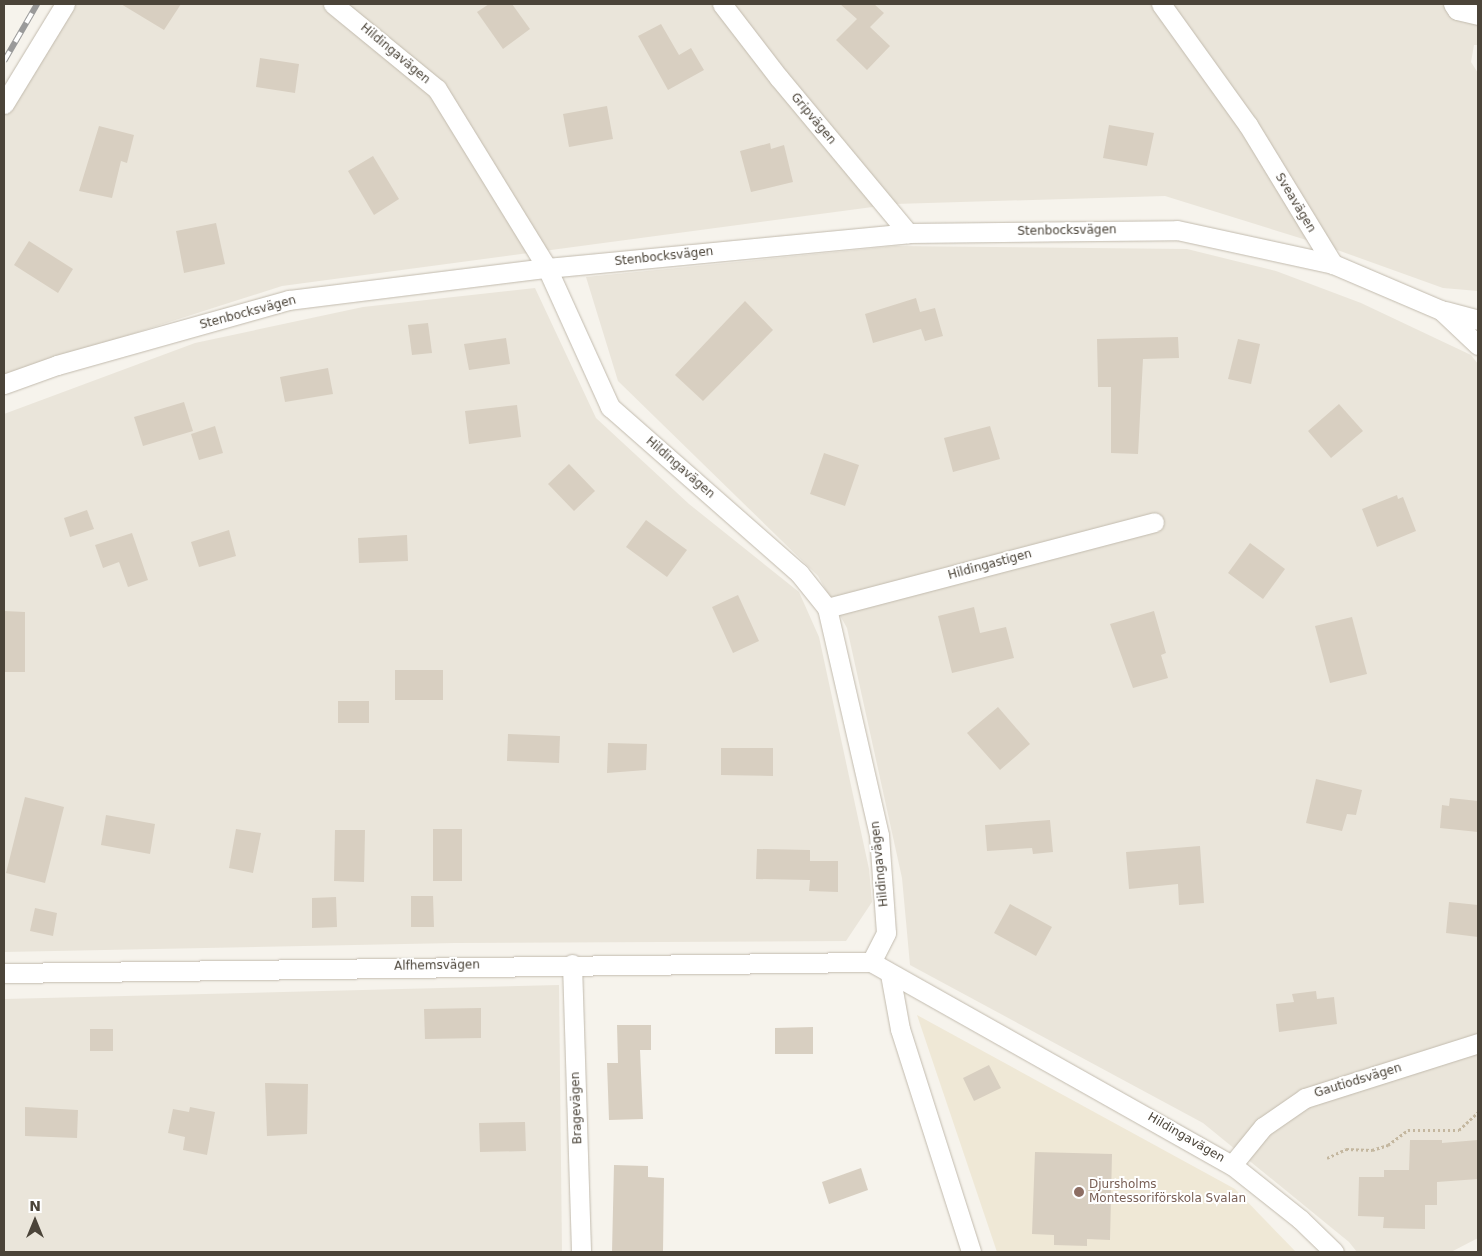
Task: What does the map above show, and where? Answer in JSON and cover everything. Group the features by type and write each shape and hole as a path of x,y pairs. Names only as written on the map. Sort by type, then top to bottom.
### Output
{"street":[{"path":"4,104 65,4"},
{"name":"Hildingavägen","path":"333,4 437,89 547,268 610,407 799,573 827,608 879,835 886,933 871,962 1232,1165 1300,1219 1334,1252"},
{"name":"Gripvägen","path":"722,4 779,78 908,232"},
{"name":"Sveavägen","path":"1161,4 1248,125 1333,264"},
{"path":"1453,4 1457,10 1478,15"},
{"name":"Stenbocksvägen","path":"4,384 57,365 289,300 547,268 908,232 1177,230 1333,264"},
{"path":"1333,264 1441,310 1478,320"},
{"path":"1441,310 1478,345"},
{"name":"Hildingastigen","path":"827,608 1154,522"},
{"name":"Alfhemsvägen","path":"4,972 871,962"},
{"name":"Bragevägen","path":"572,964 581,1252"},
{"path":"890,974 900,1029 971,1252"},
{"name":"Gautiodsvägen","path":"1232,1165 1263,1127 1304,1098 1478,1043"}],"path":[{"path":"1327,1158 1346,1148 1372,1150 1388,1145 1408,1130 1459,1130 1478,1112"}],"shaded area":[{"path":"62,4 1478,4 1478,45 1474,45 1471,62 1478,73 1478,291 1443,288 1329,247 1165,196 895,204 282,286 4,375 4,107"},
{"path":"895,246 1187,249 1276,271 1361,303 1471,355 1478,364 1478,1238 1451,1252 1357,1252 1349,1242 1203,1123 910,965 902,878 847,628 818,576 618,381 586,277"},
{"path":"535,288 596,418 689,504 799,592 819,637 869,869 872,902 846,941 455,943 4,952 4,414 195,343 363,307"},
{"path":"559,985 562,1252 4,1252 4,999"},
{"path":"917,1015 1235,1189 1296,1252 997,1252"}],"building":[{"path":"121,4 181,4 164,30"},
{"path":"489,4 512,4 530,29 503,49 477,12"},
{"path":"840,4 874,4 884,13 870,27 890,46 867,70 836,40 857,19"},
{"path":"661,24 679,55 691,48 704,70 668,90 638,36"},
{"path":"260,58 299,64 295,93 256,87"},
{"path":"607,106 613,139 569,147 563,114"},
{"path":"1109,125 1154,133 1147,166 1103,158"},
{"path":"99,126 134,135 127,163 121,161 112,198 79,191"},
{"path":"770,143 771,149 784,145 793,182 751,192 740,151"},
{"path":"373,156 399,199 374,215 348,171"},
{"path":"216,223 225,264 184,273 176,231"},
{"path":"29,241 73,269 58,293 14,265"},
{"path":"916,298 920,312 935,308 943,336 925,341 921,329 873,343 865,314"},
{"path":"745,301 773,330 703,401 675,375"},
{"path":"428,323 432,353 412,355 408,325"},
{"path":"1178,337 1179,358 1143,359 1138,454 1111,453 1111,387 1098,387 1097,339"},
{"path":"506,338 510,364 469,370 464,344"},
{"path":"1238,339 1260,344 1251,384 1228,379"},
{"path":"328,368 333,394 285,402 280,377"},
{"path":"184,402 193,431 143,446 134,417"},
{"path":"1339,404 1363,431 1331,458 1308,431"},
{"path":"517,405 521,437 469,444 465,411"},
{"path":"215,426 223,453 199,460 191,434"},
{"path":"990,426 1000,459 953,472 944,438"},
{"path":"824,453 859,465 845,506 810,494"},
{"path":"569,464 595,491 574,511 548,484"},
{"path":"1397,495 1398,499 1403,497 1416,531 1377,547 1362,509"},
{"path":"87,510 94,529 70,537 64,518"},
{"path":"646,520 687,550 667,577 626,547"},
{"path":"229,530 236,556 199,567 191,542"},
{"path":"132,533 148,580 128,587 119,562 103,568 95,545"},
{"path":"407,535 408,561 359,563 358,538"},
{"path":"1250,543 1285,569 1263,599 1228,573"},
{"path":"738,595 759,641 733,653 712,607"},
{"path":"974,607 980,633 1006,627 1014,658 952,673 938,616"},
{"path":"4,611 25,612 25,672 4,672"},
{"path":"1154,611 1166,653 1161,655 1168,678 1133,688 1110,624"},
{"path":"1352,617 1367,674 1330,683 1315,626"},
{"path":"395,670 443,670 443,700 395,700"},
{"path":"338,701 369,701 369,723 338,723"},
{"path":"998,707 1030,744 1000,770 967,733"},
{"path":"508,734 560,736 559,763 507,761"},
{"path":"608,743 647,744 646,770 607,773"},
{"path":"721,748 773,748 773,776 721,775"},
{"path":"1316,779 1362,790 1356,815 1347,814 1342,831 1306,823"},
{"path":"25,797 64,807 45,883 6,873"},
{"path":"1450,798 1478,801 1478,832 1440,828 1442,805 1449,806"},
{"path":"106,815 155,824 150,854 101,845"},
{"path":"1050,820 1053,852 1033,854 1032,848 987,851 985,825"},
{"path":"236,829 261,833 253,873 229,868"},
{"path":"433,829 462,829 462,881 433,881"},
{"path":"335,830 365,830 364,882 334,881"},
{"path":"1200,846 1204,903 1179,905 1178,884 1129,889 1126,852"},
{"path":"757,849 810,850 810,861 838,861 838,892 809,891 810,880 756,879"},
{"path":"411,896 433,896 434,927 411,927"},
{"path":"336,897 337,927 312,928 312,898"},
{"path":"1449,902 1478,905 1478,937 1446,933"},
{"path":"1010,904 1052,927 1036,956 994,933"},
{"path":"35,908 57,913 53,936 30,931"},
{"path":"1316,991 1317,999 1334,997 1337,1024 1279,1032 1276,1004 1294,1002 1292,994"},
{"path":"481,1008 481,1038 425,1039 424,1009"},
{"path":"617,1025 651,1025 651,1050 640,1050 643,1119 609,1120 607,1063 618,1063"},
{"path":"813,1027 813,1054 775,1054 775,1028"},
{"path":"90,1029 113,1029 113,1051 90,1051"},
{"path":"989,1065 1001,1088 974,1101 963,1078"},
{"path":"265,1083 308,1084 307,1134 267,1136"},
{"path":"25,1107 78,1110 77,1138 25,1136"},
{"path":"190,1107 215,1112 207,1155 183,1150 185,1137 168,1133 173,1109 189,1112"},
{"path":"525,1122 526,1151 480,1152 479,1123"},
{"path":"1410,1140 1442,1140 1442,1143 1478,1140 1478,1179 1437,1182 1437,1205 1425,1205 1425,1229 1383,1228 1384,1217 1358,1216 1359,1177 1384,1177 1384,1170 1409,1170"},
{"path":"1035,1152 1112,1154 1110,1240 1087,1239 1087,1246 1054,1245 1054,1235 1032,1234"},
{"path":"614,1165 648,1166 648,1177 664,1178 663,1252 612,1252"},
{"path":"861,1168 868,1190 829,1204 822,1182"}],"railway":[{"path":"4,61 37,4"}],"place":[{"name":"Djursholms Montessoriförskola Svalan","path":"1079,1192"}]}
